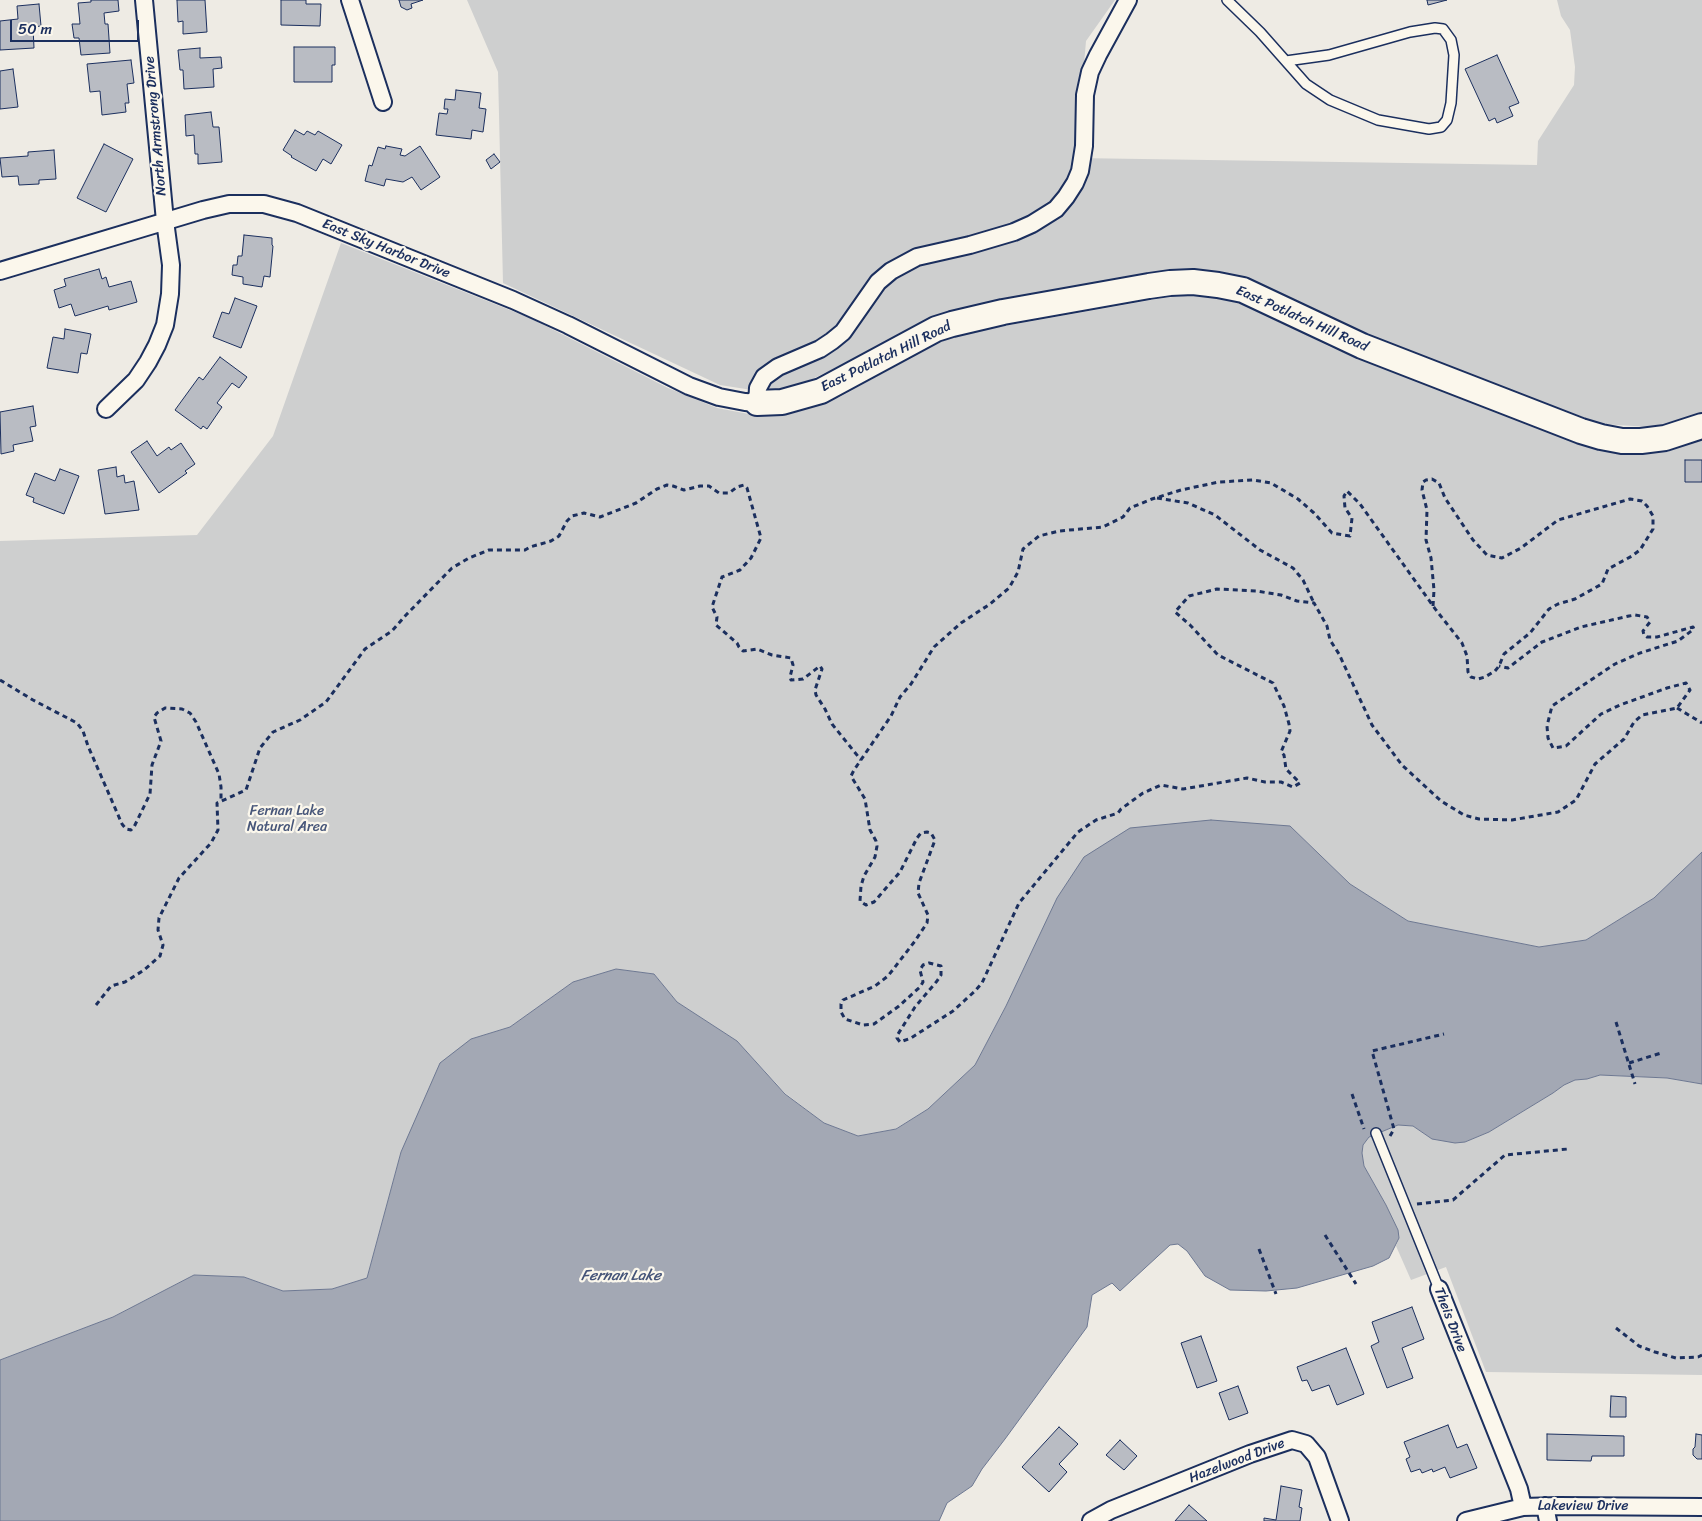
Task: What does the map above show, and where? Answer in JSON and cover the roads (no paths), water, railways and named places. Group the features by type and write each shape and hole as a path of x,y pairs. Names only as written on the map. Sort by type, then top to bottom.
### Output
{"street":[{"name":"North Armstrong Drive","path":"106,409 136,380 157,345 165,324 170,294 171,265 165,221 144,0"},
{"path":"350,0 383,102"},
{"path":"757,403 758,388 764,377 778,367 820,349 843,332 878,282 891,272 917,257 970,246 1014,232 1032,224 1056,209 1075,183 1080,171 1084,146 1085,96 1090,72 1128,0"},
{"name":"East Sky Harbor Drive","path":"0,270 203,210 229,204 256,203 278,207 539,311 689,386 726,399 757,403"},
{"name":"East Potlatch Hill Road","path":"757,403 773,403 794,399 821,390 936,329 952,324 1003,312 1149,286 1194,282 1243,290 1362,346 1581,431 1601,437 1642,441 1665,438 1702,426"},
{"name":"Theis Drive","path":"1438,1290 1519,1489 1523,1507"},
{"name":"Hazelwood Drive","path":"1091,1521 1110,1510 1250,1454 1292,1440 1306,1444 1317,1457 1340,1521"},
{"name":"Lakeview Drive","path":"1466,1521 1523,1507 1546,1514 1702,1507"}],"lane":[{"path":"1227,0 1260,32 1306,84 1330,100 1378,120 1429,129 1441,127 1447,120 1451,103 1454,54 1451,40 1443,29 1435,28 1410,32 1329,55 1286,61"},
{"name":"Theis Drive","path":"1376,1133 1438,1290"}],"water":[{"name":"Fernan Lake","path":"1211,820 1290,826 1350,884 1408,921 1539,947 1586,940 1654,898 1702,852 1702,1084 1667,1078 1600,1075 1575,1080 1564,1085 1489,1132 1465,1142 1455,1143 1432,1139 1413,1126 1398,1125 1369,1137 1363,1145 1364,1166 1386,1205 1398,1230 1399,1238 1389,1258 1373,1266 1297,1288 1266,1291 1230,1290 1205,1276 1187,1251 1178,1244 1170,1245 1120,1291 1112,1283 1092,1295 1087,1327 982,1469 972,1486 947,1503 939,1521 0,1521 0,1360 113,1317 194,1275 244,1277 283,1291 332,1289 367,1278 401,1152 440,1063 471,1039 510,1027 573,982 616,969 654,974 677,1002 737,1041 785,1094 824,1123 858,1136 896,1129 928,1109 975,1065 1006,1006 1057,898 1084,857 1130,828"}],"park label":[{"name":"Fernan Lake Natural Area","path":"287,820"}]}
